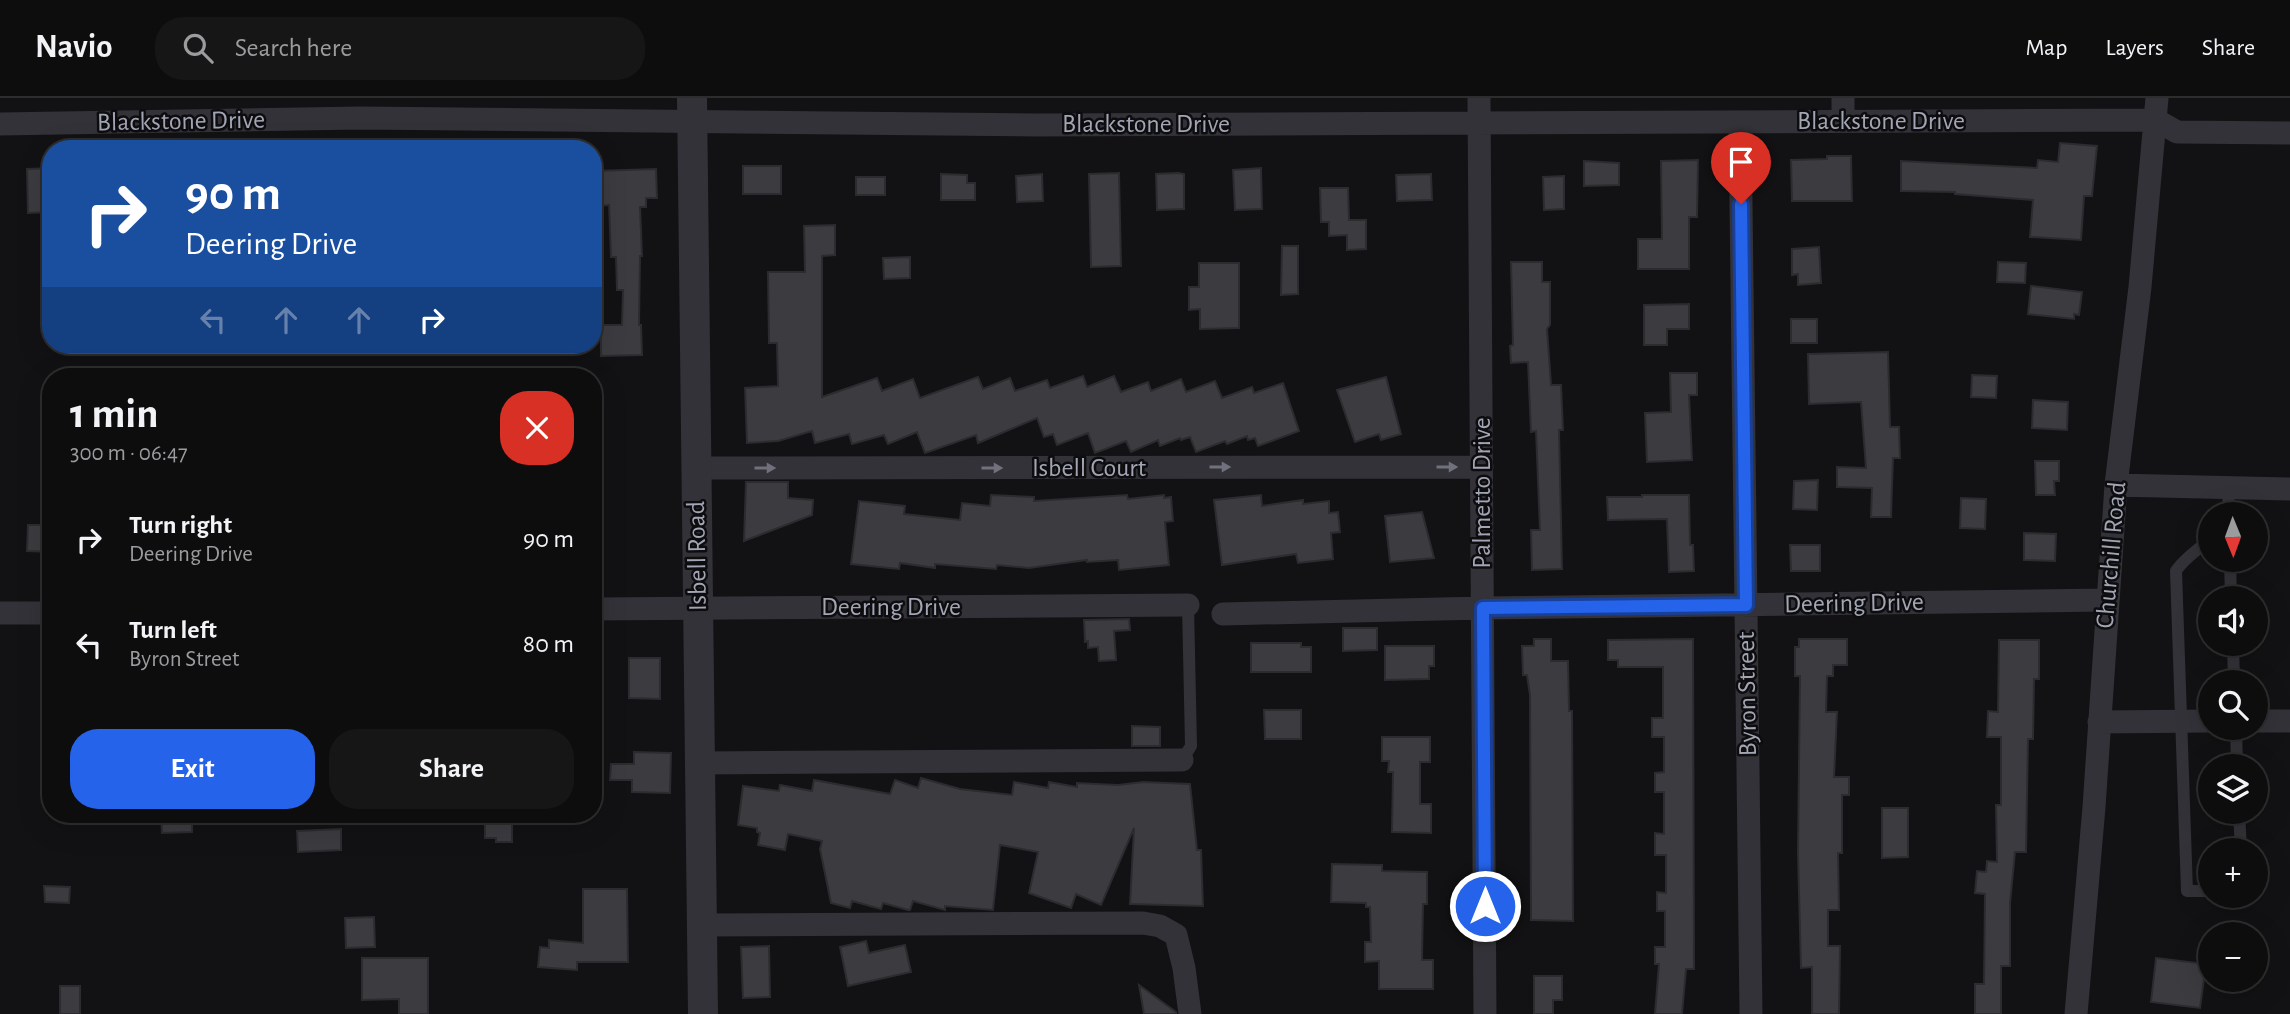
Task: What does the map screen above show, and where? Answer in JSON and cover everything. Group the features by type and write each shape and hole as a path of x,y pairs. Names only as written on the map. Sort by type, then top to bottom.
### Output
{"street":[{"name":"Palmetto Drive","path":"1479,98 1485,1014"},
{"path":"1843,98 1843,121"},
{"name":"Blackstone Drive","path":"0,124 692,109 1037,125 1843,121 2156,109 2177,132 2290,134"},
{"name":"Isbell Road","path":"692,109 703,1014"},
{"name":"Churchill Road","path":"2076,1014 2116,485 2140,287 2156,109"},
{"name":"Byron Street","path":"1740,121 1751,1014"},
{"name":"Isbell Court","path":"696,468 1482,467"},
{"path":"2116,485 2290,489"},
{"name":"Deering Drive","path":"1223,614 2106,600"},
{"name":"Deering Drive","path":"602,609 1188,605"},
{"path":"0,613 42,613"},
{"path":"2099,722 2198,721"},
{"path":"2268,721 2290,721"},
{"path":"700,762 1182,760"},
{"path":"702,925 1143,923 1160,926 1176,935 1184,968 1190,1014"}],"lane":[{"path":"2228,488 2229,502"},
{"path":"2198,551 2183,560 2176,571 2186,891 2198,891"},
{"path":"1182,760 1191,746 1188,605"}],"building":[{"path":"2060,143 2097,146 2092,196 2084,196 2081,240 2030,237 2033,200 1955,192 1901,191 1901,161 2037,168 2038,160 2058,162"},
{"path":"1827,156 1851,156 1852,201 1792,201 1791,160 1827,159"},
{"path":"1698,160 1697,217 1689,217 1689,269 1638,269 1638,239 1662,239 1661,161"},
{"path":"1584,161 1619,163 1619,185 1584,186"},
{"path":"743,166 781,166 781,194 743,194"},
{"path":"42,168 42,212 28,213 27,169"},
{"path":"1261,168 1262,209 1235,210 1233,170"},
{"path":"656,169 657,198 646,198 646,207 640,207 642,256 639,325 642,355 601,356 602,325 622,325 623,290 617,290 616,257 611,257 609,205 602,206 602,171"},
{"path":"1119,173 1121,266 1091,267 1089,174"},
{"path":"941,174 967,175 967,183 975,183 975,200 941,200"},
{"path":"1042,174 1043,201 1017,202 1016,176"},
{"path":"1156,174 1184,174 1184,209 1157,210"},
{"path":"1431,174 1432,200 1397,201 1396,175"},
{"path":"1564,176 1564,209 1544,210 1543,177"},
{"path":"856,177 885,177 885,195 856,195"},
{"path":"1320,188 1348,188 1349,220 1366,220 1366,249 1347,250 1347,235 1329,236 1329,222 1321,222"},
{"path":"835,225 835,255 822,256 822,397 877,378 882,391 913,379 920,398 978,377 983,389 1010,378 1015,391 1047,380 1050,388 1083,376 1087,387 1114,376 1121,392 1148,382 1151,391 1181,379 1186,392 1215,381 1222,398 1252,387 1254,393 1283,383 1299,431 1258,446 1255,438 1248,440 1247,436 1196,452 1190,437 1160,446 1158,440 1131,452 1126,441 1095,453 1088,433 1057,445 1053,434 1044,437 1037,418 978,443 976,435 925,453 917,432 888,444 884,435 852,444 849,434 815,443 812,431 778,441 747,443 745,388 778,386 777,343 769,343 768,272 805,272 804,226"},
{"path":"1282,246 1298,246 1298,294 1281,295"},
{"path":"1819,247 1821,283 1798,285 1798,274 1792,275 1792,249"},
{"path":"910,257 910,278 884,279 883,258"},
{"path":"1511,262 1542,262 1542,282 1550,282 1550,325 1547,329 1551,385 1561,385 1563,430 1559,430 1562,569 1532,570 1531,530 1540,530 1536,431 1531,432 1528,362 1511,363"},
{"path":"1998,262 2026,263 2025,283 1997,282"},
{"path":"1199,263 1239,263 1239,328 1200,329 1200,309 1189,310 1189,287 1199,287"},
{"path":"2031,286 2082,292 2079,315 2074,314 2074,319 2028,314"},
{"path":"1689,304 1689,329 1667,329 1667,345 1644,345 1644,305"},
{"path":"1791,319 1817,319 1817,343 1791,343"},
{"path":"1888,352 1890,427 1899,427 1900,458 1893,458 1891,517 1871,517 1872,488 1837,487 1837,467 1866,468 1861,402 1809,404 1808,354"},
{"path":"1670,373 1697,373 1697,395 1689,395 1692,460 1647,462 1645,413 1671,412"},
{"path":"1972,375 1997,376 1996,398 1971,397"},
{"path":"1386,377 1401,434 1381,440 1379,434 1355,442 1337,390"},
{"path":"2033,400 2068,402 2067,430 2032,428"},
{"path":"2035,461 2059,461 2059,481 2054,481 2055,495 2036,495"},
{"path":"1818,480 1817,510 1793,509 1794,481"},
{"path":"746,482 788,482 788,498 813,500 812,515 744,541"},
{"path":"991,495 1034,497 1034,501 1127,495 1128,499 1164,495 1164,498 1171,497 1173,521 1165,522 1169,565 1119,570 1118,560 1087,560 1029,568 997,565 996,569 935,564 935,568 900,563 899,569 851,564 859,501 905,506 904,514 960,520 962,503 990,506"},
{"path":"1261,495 1262,506 1303,500 1303,504 1329,501 1329,513 1338,512 1340,532 1331,533 1333,559 1298,563 1296,554 1222,565 1214,500"},
{"path":"1689,495 1690,545 1693,545 1694,571 1669,572 1667,519 1608,520 1607,497"},
{"path":"1961,498 1986,499 1985,529 1960,528"},
{"path":"1422,512 1434,558 1390,562 1385,516"},
{"path":"28,525 42,525 42,552 27,551"},
{"path":"2024,533 2056,534 2055,561 2024,560"},
{"path":"1790,545 1820,545 1820,571 1791,571"},
{"path":"1129,619 1130,630 1114,631 1116,660 1099,661 1098,647 1088,648 1088,641 1085,642 1084,620"},
{"path":"1343,628 1377,628 1377,650 1343,651"},
{"path":"1534,639 1551,639 1551,661 1568,661 1569,711 1572,711 1573,921 1531,920 1530,695 1527,675 1523,675 1522,646 1534,646"},
{"path":"1693,639 1694,969 1686,969 1682,1014 1655,1014 1659,964 1655,964 1655,947 1665,947 1665,911 1657,911 1657,892 1666,893 1666,855 1655,855 1655,833 1664,834 1664,792 1655,792 1655,773 1664,772 1664,737 1652,737 1652,718 1663,718 1663,667 1618,667 1618,660 1608,660 1608,640"},
{"path":"1799,639 1847,639 1847,665 1833,665 1833,676 1827,676 1826,712 1837,712 1834,777 1849,777 1849,795 1842,795 1842,853 1838,853 1839,910 1828,910 1828,946 1840,946 1839,1014 1812,1014 1812,967 1801,968 1798,853 1800,676 1795,676 1795,647 1799,647"},
{"path":"1999,640 2039,640 2039,679 2034,679 2033,739 2028,739 2026,852 2015,852 2010,903 2010,966 2001,966 2001,1014 1975,1014 1975,984 1984,984 1985,894 1975,893 1977,871 1986,872 1987,861 1997,862 1996,805 2001,805 2001,737 1987,737 1988,711 1998,712"},
{"path":"1251,643 1301,643 1301,647 1311,647 1311,672 1251,672"},
{"path":"1385,646 1434,646 1434,666 1429,666 1429,679 1385,680"},
{"path":"629,658 660,658 660,699 629,698"},
{"path":"1264,710 1301,710 1301,739 1265,739"},
{"path":"1132,726 1160,727 1160,746 1132,746"},
{"path":"1382,737 1430,737 1430,762 1420,762 1420,804 1431,804 1431,833 1392,832 1393,772 1388,772 1389,761 1382,761"},
{"path":"634,752 671,753 670,793 632,792 632,780 610,780 611,764 634,764"},
{"path":"921,778 960,789 1012,795 1014,782 1048,788 1049,782 1077,787 1077,783 1190,784 1197,850 1201,850 1203,906 1130,904 1134,828 1101,905 1076,894 1071,908 1029,893 1038,852 1000,845 993,910 945,906 945,910 913,901 908,910 883,903 881,909 852,901 850,908 831,903 820,849 822,841 788,834 785,850 758,845 760,833 757,828 738,825 743,786 779,791 780,785 812,791 814,780 890,794 895,780 918,788"},
{"path":"1882,808 1908,808 1908,857 1882,858"},
{"path":"161,823 192,823 192,832 162,833"},
{"path":"485,823 512,823 512,842 496,842 496,838 485,838"},
{"path":"341,829 341,850 298,852 297,831"},
{"path":"1332,864 1382,865 1382,871 1427,872 1427,904 1423,904 1422,960 1433,960 1433,989 1379,989 1379,961 1365,962 1365,942 1371,942 1370,907 1366,907 1366,903 1331,902"},
{"path":"44,886 70,887 69,903 45,902"},
{"path":"583,889 627,889 628,962 577,962 577,970 538,967 540,947 549,948 549,940 583,943"},
{"path":"374,917 375,947 346,948 345,918"},
{"path":"866,941 869,953 905,945 911,972 848,986 840,947"},
{"path":"769,946 770,997 743,998 741,947"},
{"path":"362,958 428,958 428,1014 399,1014 399,999 362,1000"},
{"path":"2156,958 2198,963 2198,992 2202,992 2200,1008 2151,1002"},
{"path":"1534,976 1562,976 1562,1000 1553,1000 1553,1014 1534,1014"},
{"path":"1139,985 1176,1012 1176,1014 1144,1014"},
{"path":"60,986 80,986 80,1014 60,1014"}],"route":[{"path":"1485,906 1483,608 1746,605 1741,204"}]}
